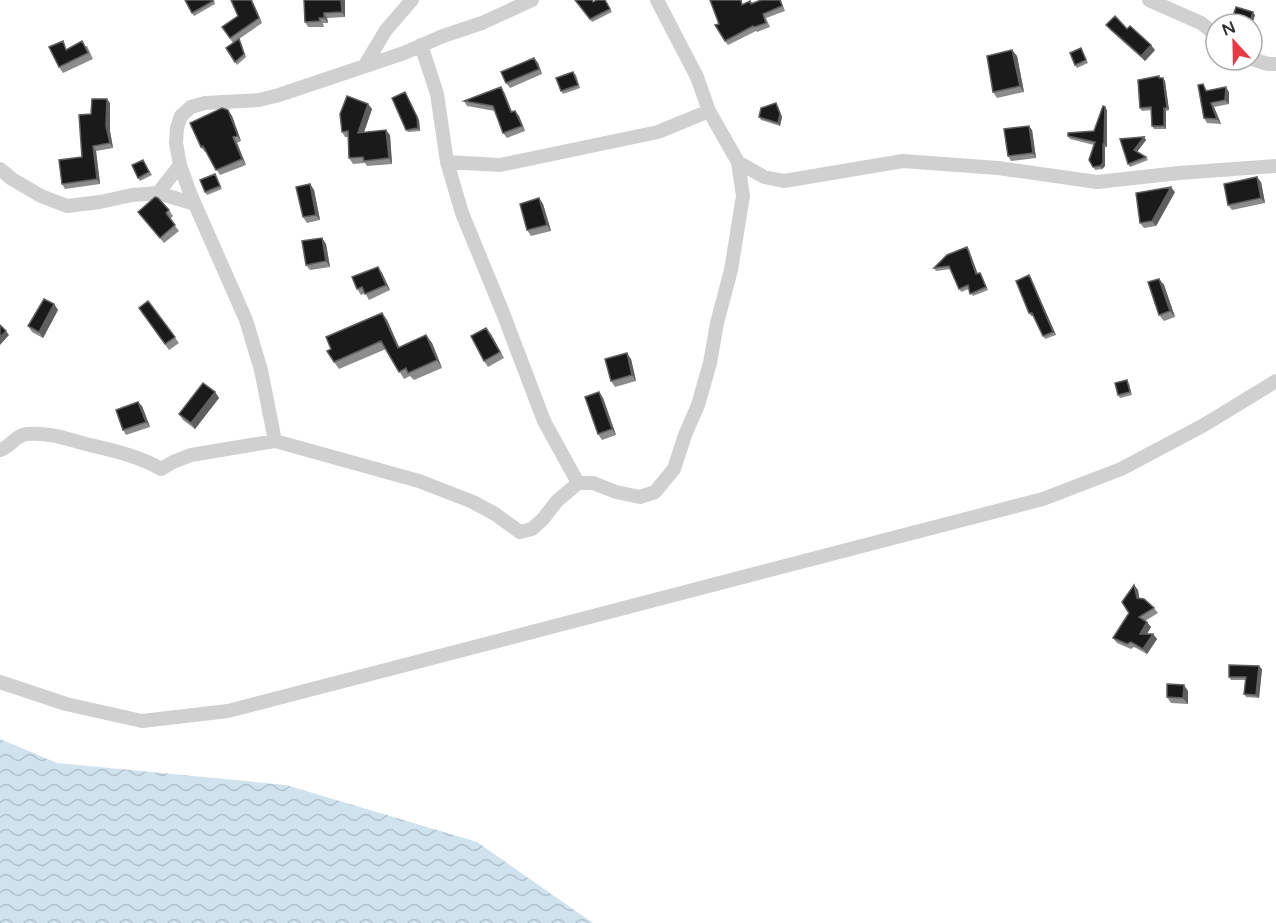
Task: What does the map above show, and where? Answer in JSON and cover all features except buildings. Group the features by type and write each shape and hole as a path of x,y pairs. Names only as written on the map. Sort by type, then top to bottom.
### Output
{"street":[{"path":"365,65 386,30 412,0"},
{"path":"275,441 261,370 246,320 180,165 176,143 181,116 191,107 204,103 259,100 279,95 404,53 532,0"},
{"path":"0,450 5,449 17,437 25,434 38,434 135,457 161,469 191,455 275,441 419,481 473,501 520,532 532,529 557,501 578,483 593,483 616,492 640,497 655,492 674,469 698,405 731,270 743,196 738,162 709,111 697,77 657,0"},
{"path":"1154,1 1204,25"},
{"path":"421,45 437,94 447,162 462,213 544,422 578,483"},
{"path":"447,162 500,165 658,132 709,111"},
{"path":"738,162 764,177 784,181 903,161 998,168 1097,182 1275,165"},
{"path":"158,193 180,165"},
{"path":"0,169 41,196 67,206 158,193 195,204"},
{"path":"0,682 66,705 142,721 228,711 1043,499 1121,470 1204,425 1276,381"}],"water":[{"path":"0,739 57,763 286,785 477,842 593,923 0,923"}]}
